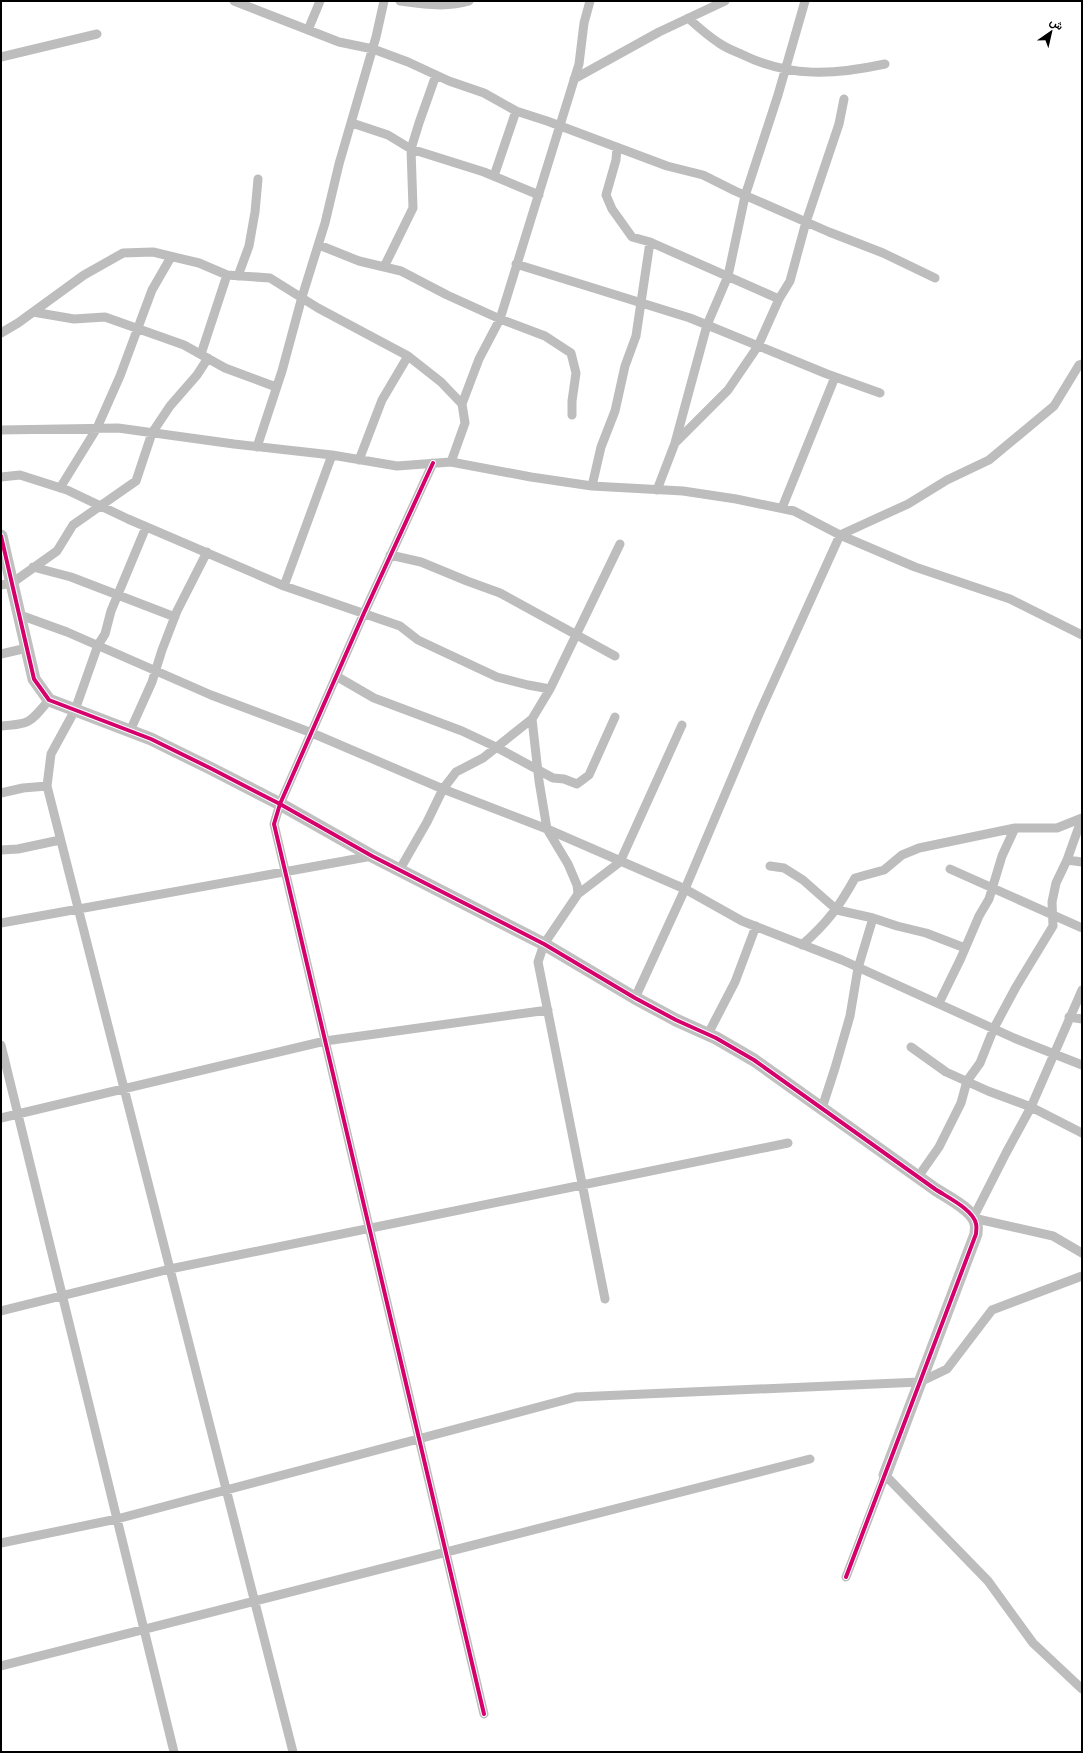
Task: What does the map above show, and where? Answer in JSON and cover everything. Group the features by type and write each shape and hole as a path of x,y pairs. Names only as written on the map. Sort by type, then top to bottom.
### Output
{"street":[{"path":"234,1 339,42 373,49 408,62 436,75 484,93 516,111 561,126 667,166 703,175 745,196 883,253 935,278"},
{"path":"308,30 320,1"},
{"path":"256,447 319,245 339,164 373,49 384,1"},
{"path":"400,1 432,6 460,4 469,1"},
{"path":"451,462 465,423 462,404 479,360 500,319 516,264 561,126 579,64 584,23 590,1"},
{"path":"574,79 618,53 725,1"},
{"path":"657,490 675,443 707,325 728,276 745,196 805,1"},
{"path":"688,18 720,44 753,60 785,70 825,73 852,71 886,64"},
{"path":"1,57 97,34"},
{"path":"384,267 413,208 411,150 418,123 436,75"},
{"path":"675,443 728,390 758,346 779,300 790,281 806,222 839,124 844,99"},
{"path":"494,176 516,111"},
{"path":"352,123 388,135 411,150 494,176 539,195"},
{"path":"617,147 616,160 606,195 612,209 632,237 650,242 779,300"},
{"path":"238,276 249,246 255,212 258,179"},
{"path":"592,486 601,448 615,411 625,366 636,336 650,242"},
{"path":"319,245 359,261 401,271 447,295 500,319 545,336 572,353 576,373 572,401 572,415"},
{"path":"1,333 33,312 84,274 123,253 153,252 199,263 227,275 270,278 318,308 408,356 441,382 462,404"},
{"path":"60,488 97,428 120,376 152,290 170,256"},
{"path":"516,264 640,302 707,325 835,377 880,393"},
{"path":"6,584 33,568 57,551 73,525 136,481 152,433 170,406 197,375 205,356 227,275"},
{"path":"33,312 74,319 105,317 184,345 225,368 276,386"},
{"path":"359,460 382,400 408,356"},
{"path":"636,998 685,889 759,714 840,534 908,504 947,480 989,460 1054,406 1079,365 1082,364"},
{"path":"782,508 835,377"},
{"path":"1,430 118,428 256,447 332,455 397,466 451,462 531,477 592,486 683,491 782,508 794,511 840,534 915,567 1010,599 1082,636"},
{"path":"284,586 332,455"},
{"path":"433,463 336,676 280,804 274,824 484,1714"},
{"path":"1,477 20,475 60,488 284,586 400,626 418,640 497,677 550,689"},
{"path":"146,526 117,595 105,634 98,645 75,710 51,754 47,786 293,1752"},
{"path":"1,536 6,584 20,615 34,679 49,700 170,748 280,804 372,856 544,944 636,998 708,1034 754,1060 918,1177 966,1209 976,1224 976,1234 846,1577"},
{"path":"400,869 427,822 443,789 456,772 483,758 532,719 550,689 620,544"},
{"path":"130,731 155,672 175,617 207,552"},
{"path":"390,555 421,562 467,582 500,593 615,656"},
{"path":"33,568 71,576 175,617"},
{"path":"20,615 67,632 155,672 312,733 443,789 547,829 685,889 742,921 858,968 1082,1066"},
{"path":"1,654 27,648"},
{"path":"336,676 374,698 462,731 496,747 553,778 564,779 577,784 589,775 614,717"},
{"path":"1,726 24,724 36,716 49,700"},
{"path":"532,719 547,829 568,864 577,884 578,894"},
{"path":"605,1299 538,962 544,944 578,894 620,862 682,725"},
{"path":"1,793 23,788 47,786"},
{"path":"802,945 822,928 837,910 855,878 884,870 902,855 919,848 1015,828 1057,828 1082,818"},
{"path":"918,1177 939,1147 958,1110 967,1081 980,1063 994,1028 1016,987 1053,926 1052,902 1056,883 1067,860 1082,818"},
{"path":"939,1003 979,916 989,899 1002,856 1015,828"},
{"path":"1,850 18,849 60,840"},
{"path":"1,924 372,856"},
{"path":"1067,860 1082,862"},
{"path":"770,866 784,868 803,880 837,910 873,918 926,933 965,948"},
{"path":"950,869 1082,928"},
{"path":"822,1108 850,1016 858,968 873,918"},
{"path":"708,1034 735,982 756,926"},
{"path":"973,1218 1031,1107 1082,990"},
{"path":"1,1118 325,1041 548,1010"},
{"path":"1070,1017 1082,1019"},
{"path":"1,1045 174,1752"},
{"path":"911,1047 946,1072 988,1091 1031,1107 1082,1133"},
{"path":"1,1311 170,1269 788,1143"},
{"path":"973,1218 1053,1236 1082,1252"},
{"path":"1,1543 117,1519 576,1397 920,1382 947,1369 992,1310 1082,1276"},
{"path":"1,1666 810,1460"},
{"path":"884,1475 988,1581 1033,1643 1082,1689"}],"cycle path":[{"path":"433,463 364,613 280,804 274,824 484,1714"},
{"path":"1,536 34,679 49,700 151,739 210,768 280,804 372,856 544,944 635,998 676,1020 716,1038 754,1060 935,1189 959,1204 970,1214 976,1224 976,1234 846,1577"}]}
